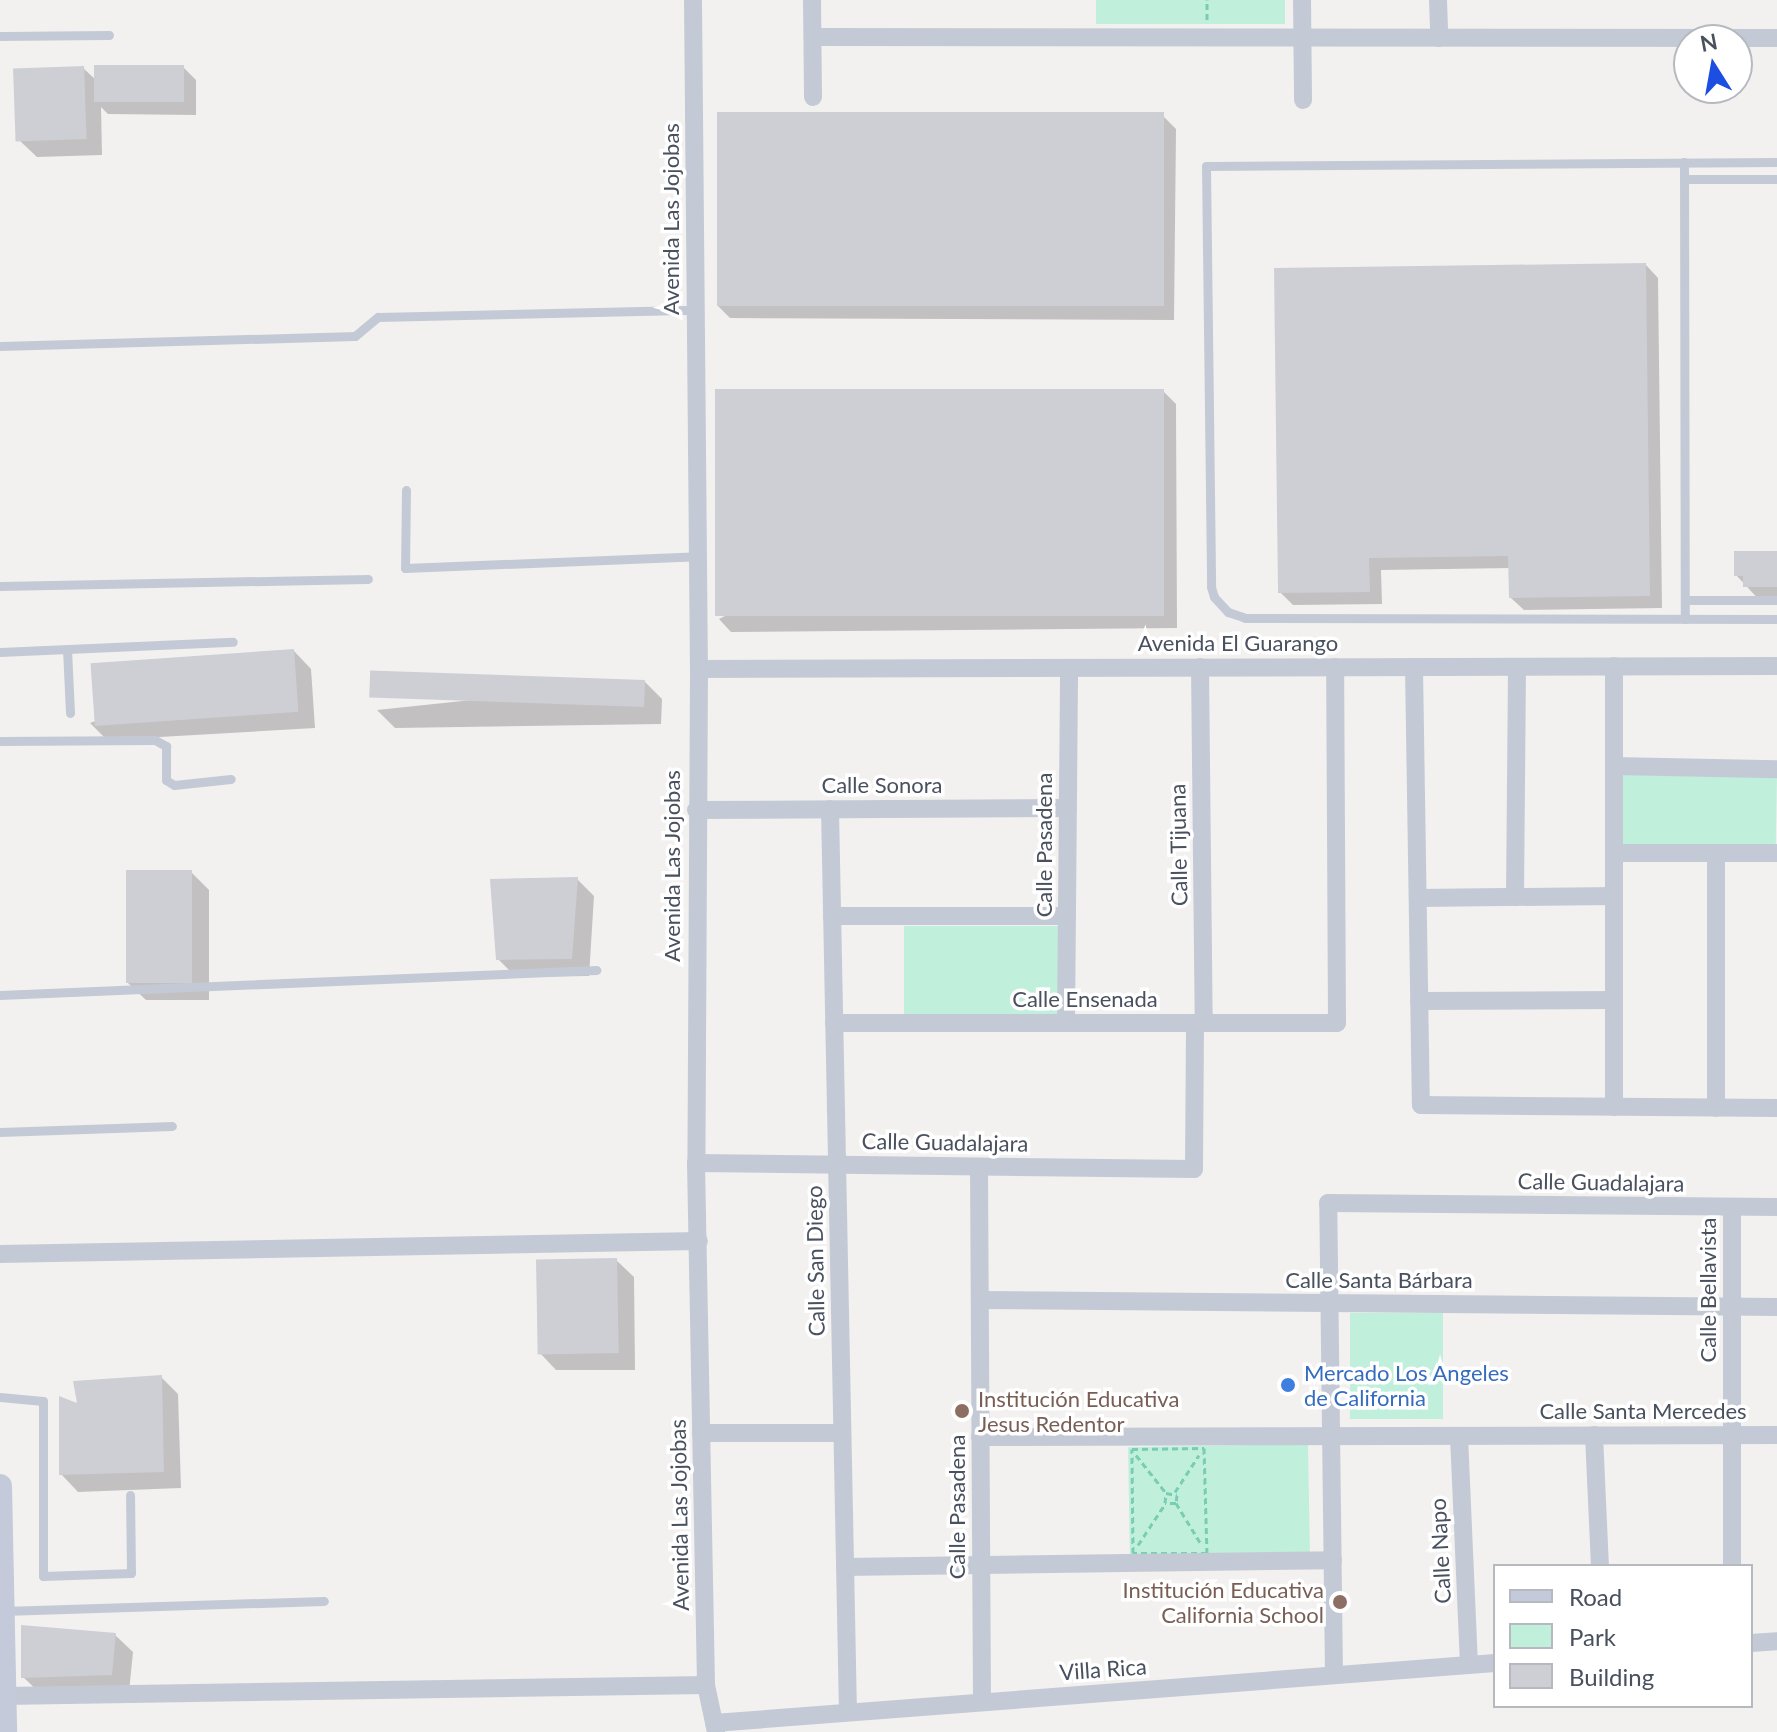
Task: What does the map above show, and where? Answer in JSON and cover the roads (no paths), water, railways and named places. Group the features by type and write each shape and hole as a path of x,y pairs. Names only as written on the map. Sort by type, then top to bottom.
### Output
{"main road":[{"path":"0,1486 5,1732"}],"street":[{"name":"Avenida Las Jojobas","path":"693,0 699,669 696,1163 706,1685 715,1727"},
{"path":"812,0 813,97"},
{"path":"1302,0 1303,100"},
{"path":"1438,0 1439,38"},
{"path":"813,37 1777,38"},
{"path":"1614,666 1614,1107"},
{"name":"Avenida El Guarango","path":"699,669 1777,666"},
{"name":"Calle Tijuana","path":"1194,1169 1200,1023 1200,667"},
{"name":"Calle Ensenada","path":"834,1023 1337,1023 1335,667"},
{"path":"1414,667 1421,1105 1777,1108"},
{"path":"1515,897 1517,667"},
{"name":"Calle Pasadena","path":"1066,1023 1069,668"},
{"path":"1614,766 1777,769"},
{"name":"Calle Sonora","path":"696,810 1068,808"},
{"name":"Calle San Diego","path":"830,809 848,1712"},
{"path":"1614,853 1777,853"},
{"path":"1716,853 1716,1108"},
{"path":"1418,898 1614,896"},
{"path":"832,916 1067,916"},
{"path":"1419,1001 1614,1000"},
{"name":"Calle Guadalajara","path":"696,1163 1194,1169"},
{"name":"Calle Pasadena","path":"979,1167 982,1702"},
{"name":"Calle Guadalajara","path":"1330,1303 1328,1203 1777,1207"},
{"name":"Calle Bellavista","path":"1732,1207 1732,1564"},
{"path":"0,1254 699,1241"},
{"name":"Calle Santa Bárbara","path":"980,1300 1777,1307"},
{"path":"1330,1303 1334,1675"},
{"path":"701,1433 842,1433"},
{"path":"1594,1435 1600,1564"},
{"name":"Calle Santa Mercedes","path":"980,1437 1132,1443 1331,1436 1777,1435"},
{"name":"Calle Napo","path":"1459,1436 1469,1665"},
{"path":"845,1567 1133,1558 1333,1560"},
{"path":"1753,1643 1777,1641"},
{"name":"Villa Rica","path":"715,1727 848,1712 1493,1663"},
{"path":"4,1696 706,1685"}],"lane":[{"path":"0,36 109,35"},
{"path":"1684,162 1685,619"},
{"path":"1777,162 1206,166 1211,587 1220,605 1245,618 1777,619"},
{"path":"1684,179 1777,179"},
{"path":"0,346 355,336 378,317 696,310"},
{"path":"406,490 405,568 698,556"},
{"path":"0,586 368,579"},
{"path":"1685,600 1777,600"},
{"path":"0,652 233,642"},
{"path":"67,649 70,713"},
{"path":"0,741 155,740 166,746 166,780 174,785 231,779"},
{"path":"0,995 596,970"},
{"path":"0,1132 172,1126"},
{"path":"0,1397 43,1401 43,1576 131,1573 130,1495"},
{"path":"2,1611 324,1601"}],"place":[{"name":"Mercado Los Angeles de California","path":"1288,1385"},
{"name":"Institución Educativa Jesus Redentor","path":"962,1411"},
{"name":"Institución Educativa California School","path":"1340,1602"}]}
